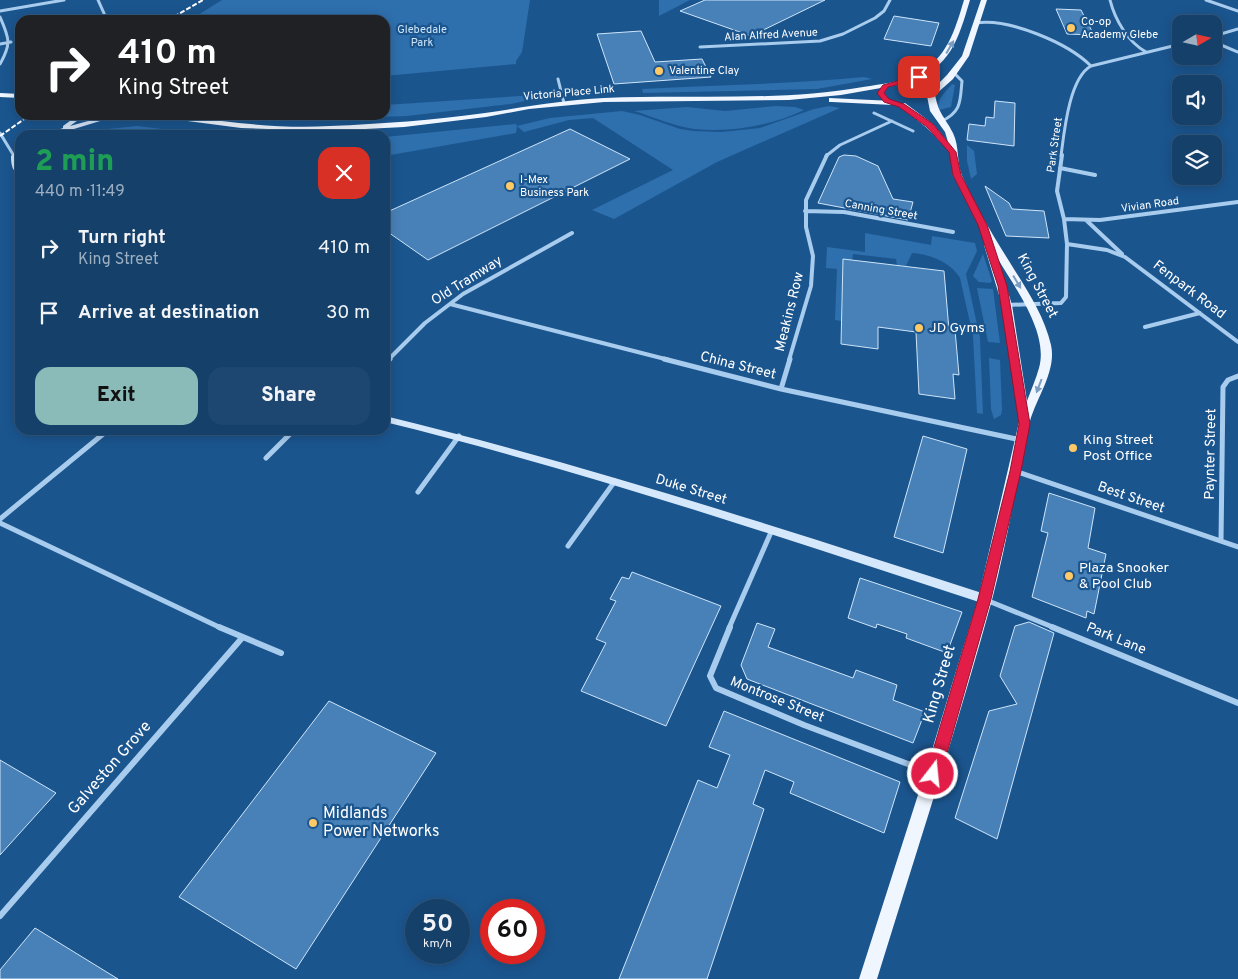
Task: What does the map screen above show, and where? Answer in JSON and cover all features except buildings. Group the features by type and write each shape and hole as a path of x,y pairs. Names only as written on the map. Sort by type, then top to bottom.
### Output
{"main road":[{"path":"953,152 930,126 898,104 882,97 880,93 886,86 929,72 943,59 954,42 967,0"},
{"path":"898,104 921,105 953,72 965,56 984,0"},
{"path":"898,83 923,88 931,96"},
{"name":"Victoria Place Link","path":"781,98 840,93 886,86"},
{"path":"0,95 15,96"},
{"name":"King Street","path":"868,979 933,774 985,599 1022,441 1024,424 1046,367 1046,347 1040,327 1030,304 982,225 957,175 952,140 942,121 934,111 931,96"},
{"name":"Victoria Place Link","path":"192,120 220,124 301,129 395,125 486,115 529,107 604,100 781,98 898,104"},
{"name":"Victoria Place Link","path":"486,115 530,114 655,100"},
{"name":"King Street","path":"982,225 1007,305 1024,424"}],"street":[{"path":"0,11 64,0"},
{"path":"98,0 105,15"},
{"name":"Alan Alfred Avenue","path":"700,47 820,41 843,34 875,18 884,11 890,0"},
{"path":"1110,0 1114,16 1137,47 1146,52"},
{"path":"1206,0 1238,11"},
{"path":"0,17 11,42 0,64"},
{"path":"976,23 989,20 1016,27 1083,58 1091,66 1172,46"},
{"path":"1222,34 1238,29"},
{"path":"0,44 11,42"},
{"path":"1222,45 1238,52"},
{"name":"Park Street","path":"1007,305 1061,303 1066,297 1067,244 1058,191 1060,168 1066,121 1077,84 1084,70 1091,66"},
{"path":"942,121 954,116 958,112 962,81 953,72"},
{"path":"558,79 564,103"},
{"path":"874,112 913,131"},
{"path":"60,130 75,120"},
{"path":"60,130 98,120"},
{"path":"805,211 806,200 827,154 840,145 892,121"},
{"path":"0,133 14,156 15,166"},
{"path":"1060,168 1095,175"},
{"name":"Vivian Road","path":"1064,219 1100,220 1238,202"},
{"name":"Canning Street","path":"805,211 844,212 953,232"},
{"name":"Meakins Row","path":"781,389 811,286 813,256 805,211"},
{"name":"Fenpark Road","path":"1086,220 1126,257 1238,342"},
{"name":"Old Tramway","path":"390,358 410,336 450,304 485,281 572,233"},
{"name":"Fenpark Road","path":"1067,244 1107,250 1126,257"},
{"name":"China Street","path":"450,304 781,389 1022,441"},
{"path":"1145,327 1200,313"},
{"name":"Paynter Street","path":"1221,541 1223,387 1228,380 1238,376"},
{"name":"Duke Street","path":"390,420 459,436 615,481 985,599"},
{"path":"0,519 102,435"},
{"path":"266,458 289,435"},
{"path":"418,492 459,436"},
{"name":"Best Street","path":"1015,471 1238,548"},
{"path":"568,546 615,481"},
{"path":"0,523 242,638 280,653"},
{"name":"Montrose Street","path":"772,530 712,668 710,676 716,688 804,725 933,774"},
{"name":"Park Lane","path":"985,599 1238,703"},
{"name":"Galveston Grove","path":"0,916 242,638"}],"green space":[{"name":"Glebedale Park","path":"222,0 530,0 522,52 516,64 390,76 390,15 198,15"},
{"path":"659,0 690,0 659,16"},
{"path":"864,77 872,79 817,89 643,93 642,89 781,83"},
{"path":"952,84 955,85 951,107 939,110 940,99"},
{"path":"536,95 529,100 511,104 407,116 390,117 390,105"},
{"path":"776,106 795,107 804,110 764,124 722,130 686,128 634,111 687,107 725,111"},
{"path":"829,106 840,108 717,162 614,219 592,210 673,170 593,118 569,120 524,132 517,126 550,118 622,111 640,115 680,129 722,132 760,128 814,109"},
{"path":"516,124 516,133 390,155 390,137"},
{"path":"137,126 171,130 98,130"},
{"path":"967,145 974,151 977,174 971,179 967,161"},
{"path":"865,233 931,245 932,236 975,243 977,251 966,274 980,338 983,414 977,413 973,336 960,278 945,263 932,257 912,253 906,266 897,265 896,259 853,254 852,260 843,260 841,321 835,320 837,269 826,268 827,247 865,252"},
{"path":"983,254 992,281 990,283 979,282 973,276"},
{"path":"977,288 993,289 1000,343 988,342"},
{"path":"989,358 1000,360 1002,410 1001,415 994,419 991,409"}],"railway":[{"path":"177,15 203,0"},
{"path":"0,136 23,120"}],"place":[{"name":"Co-op Academy Glebe","path":"1071,28"},
{"name":"Valentine Clay","path":"659,71"},
{"name":"I-Mex Business Park","path":"510,186"},
{"name":"JD Gyms","path":"919,328"},
{"name":"King Street Post Office","path":"1073,448"},
{"name":"Plaza Snooker & Pool Club","path":"1069,576"},
{"name":"Midlands Power Networks","path":"313,823"}],"route":[{"path":"919,77 890,84 882,89 880,93 882,97 902,105 930,126 953,152 957,175 982,225 1007,305 1024,424 1022,441 985,599 933,774"}]}
